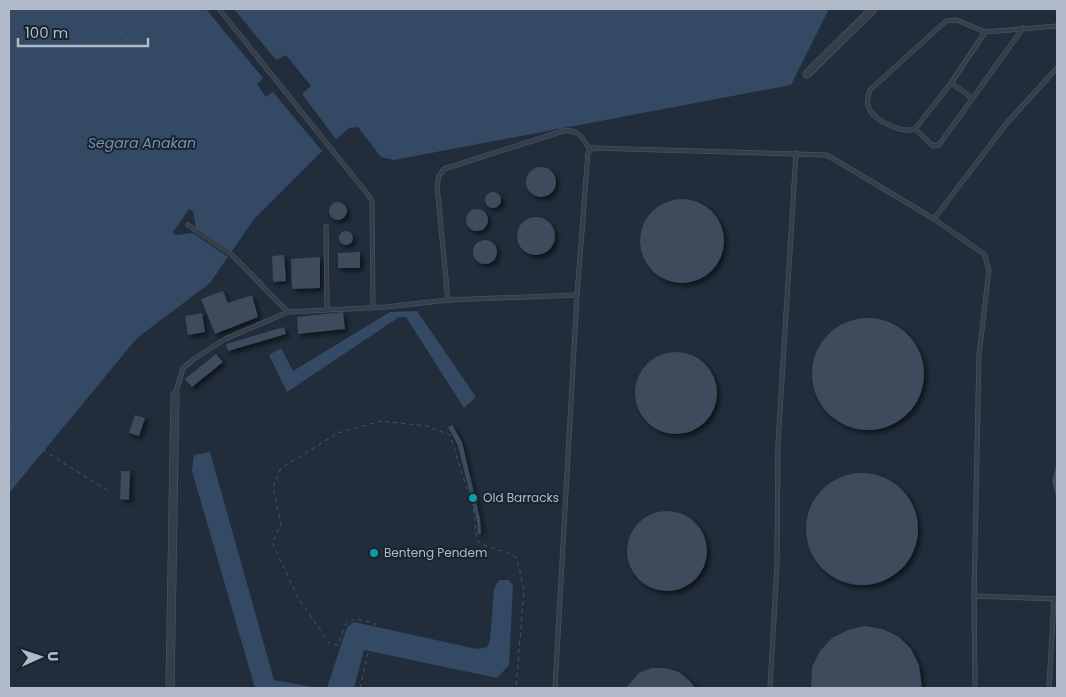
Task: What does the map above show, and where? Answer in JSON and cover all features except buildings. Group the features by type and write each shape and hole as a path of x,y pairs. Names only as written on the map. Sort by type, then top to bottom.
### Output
{"street":[{"path":"807,74 873,9"},
{"path":"170,688 175,395"}],"lane":[{"path":"219,9 372,201 374,307"},
{"path":"985,32 951,83 915,129 906,132 871,113 867,102 870,90 946,21 957,20 985,32 1057,26"},
{"path":"915,129 933,146 939,145 1023,28"},
{"path":"934,219 1006,124 1057,68"},
{"path":"951,83 972,98"},
{"path":"448,300 437,186 439,176 444,168 572,130 581,134 590,150"},
{"path":"590,150 796,153 827,156 934,219 984,254 989,270 979,355 974,596 976,688"},
{"path":"555,688 577,295 588,153 590,150"},
{"path":"770,688 777,564 778,443 796,153"},
{"path":"188,225 231,254 288,312"},
{"path":"326,226 328,308"},
{"path":"175,395 183,368 194,359 225,339 288,312 448,300 577,295"},
{"path":"974,596 1056,599 1049,688"}],"path":[{"path":"118,9 114,22 154,78 123,172"},
{"path":"191,210 212,181"},
{"path":"123,306 174,234"},
{"path":"360,688 376,623 355,619 345,625 338,645 329,643 309,617 272,542 281,525 272,487 281,468 338,433 381,421 427,426 450,435 473,508 478,542 488,549 505,550 517,558 524,590 516,688"},
{"path":"9,429 110,492"}],"water":[{"name":"Segara Anakan","path":"9,9 829,9 791,85 394,160 381,157 358,127 349,128 322,151 254,219 210,283 137,338 9,493"},
{"path":"417,311 476,397 464,408 406,317 399,317 287,392 269,355 281,348 293,371 390,312"},
{"path":"210,452 274,680 318,688 255,688 192,471 194,455"},
{"path":"499,580 509,580 513,586 509,665 497,678 364,650 354,688 327,688 347,627 354,622 477,649 487,647 490,640 494,589"}],"pier":[{"path":"206,9 234,9 276,60 286,55 311,86 302,94 336,139 322,151 273,92 266,97 257,84 263,78"},
{"path":"189,209 193,211 196,228 233,253 228,257 193,233 175,235 173,232"}],"place":[{"name":"Old Barracks","path":"473,498"},
{"name":"Benteng Pendem","path":"374,553"}]}
